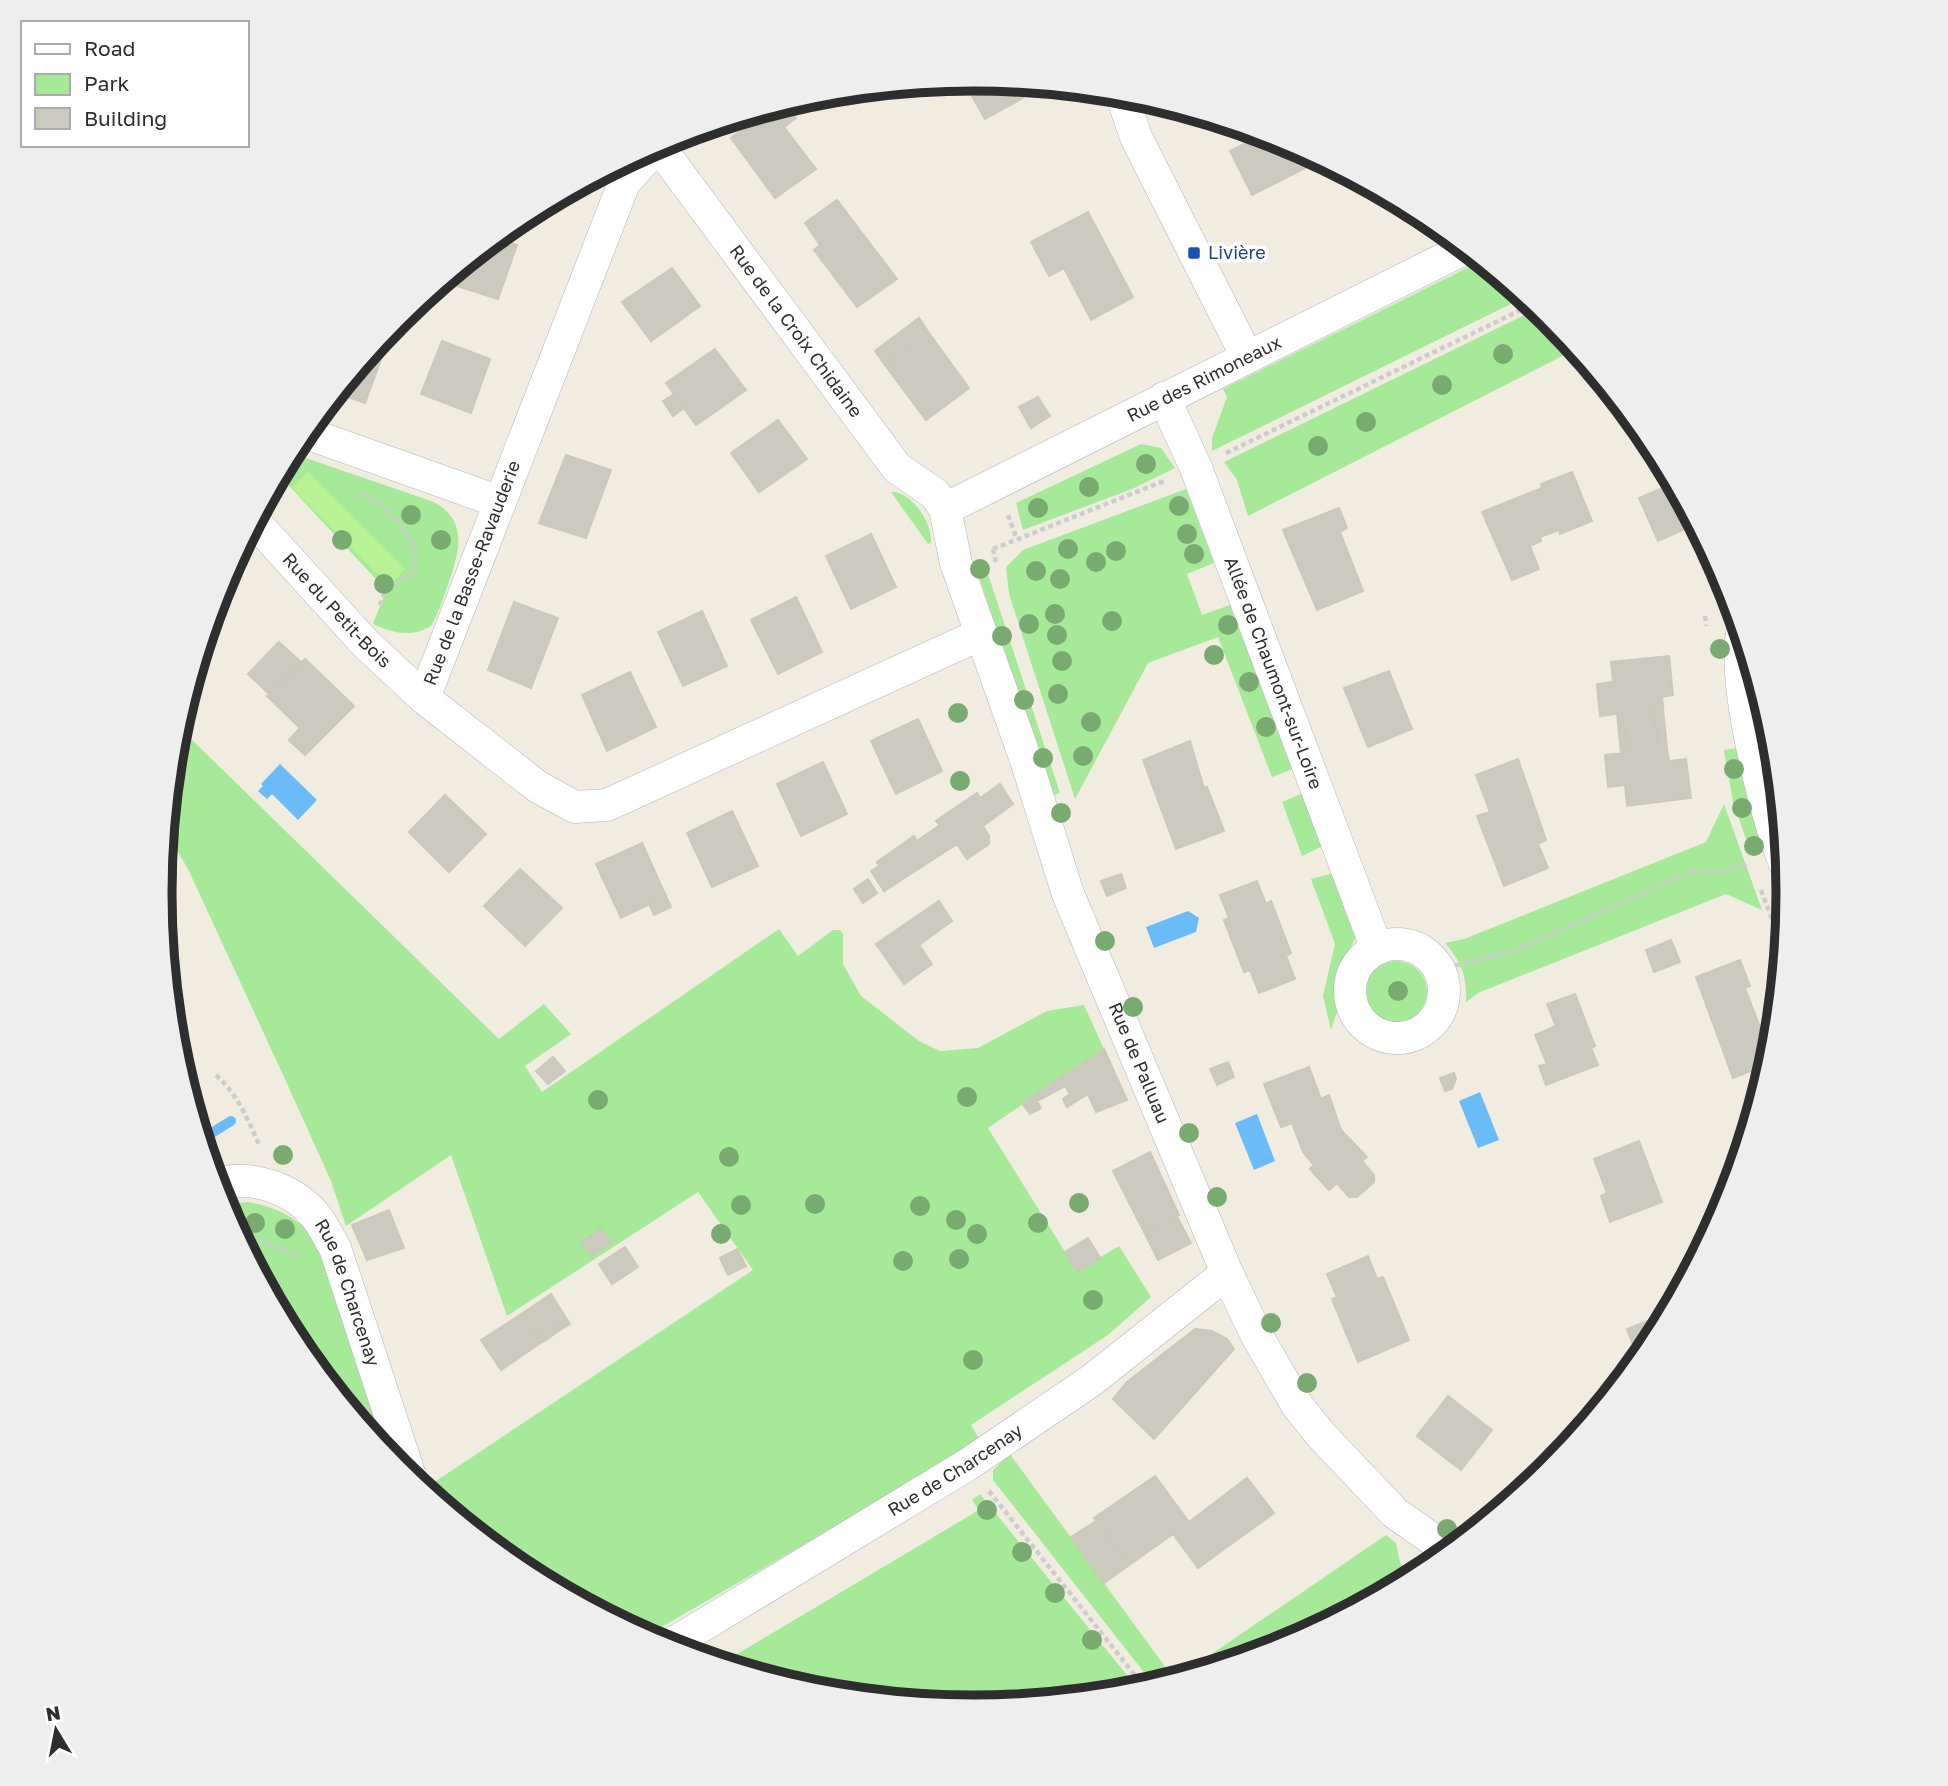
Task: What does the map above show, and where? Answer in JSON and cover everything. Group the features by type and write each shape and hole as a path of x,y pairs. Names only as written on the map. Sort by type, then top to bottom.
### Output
{"street":[{"path":"1125,105 1136,137 1246,355"},
{"name":"Rue de la Croix Chidaine","path":"665,153 897,468 935,494 945,509"},
{"name":"Rue de la Basse-Ravauderie","path":"640,164 624,183 424,698 538,787 575,807 607,805 981,634"},
{"name":"Rue des Rimoneaux","path":"945,509 1246,355 1456,252"},
{"name":"Allée de Chaumont-sur-Loire","path":"1164,398 1196,468 1377,948"},
{"path":"314,438 500,502"},
{"name":"Rue de Palluau","path":"945,509 956,563 1068,894 1256,1336 1297,1405 1395,1513 1440,1545"},
{"name":"Rue du Petit-Bois","path":"260,528 365,643 424,698"},
{"path":"1742,662 1751,734 1773,828"},
{"path":"1391,944 1420,949 1440,970 1444,998 1431,1024 1405,1037 1377,1032 1356,1012 1351,998 1356,969 1377,948 1391,944"},
{"name":"Rue de Charcenay","path":"227,1183 242,1181 276,1187 300,1200 316,1216 335,1248 404,1456"},
{"name":"Rue de Charcenay","path":"680,1639 967,1465 1092,1380 1227,1273"}],"path":[{"path":"956,563 1196,468 1523,309"},
{"path":"292,471 301,467"},
{"path":"352,486 372,498 401,527 411,538 415,555 413,573 384,593 365,643"},
{"path":"1005,507 1017,539"},
{"path":"1440,970 1519,949 1692,871 1725,871 1775,862"},
{"path":"216,1075 229,1087 240,1105 260,1147"},
{"path":"985,1486 1137,1678"}],"green space":[{"path":"1472,265 1515,302 1212,451 1212,438 1227,397 1223,389"},
{"path":"1528,313 1567,354 1248,516 1237,480 1224,462"},
{"path":"1141,444 1161,448 1175,468 1132,489 1023,530 1016,503"},
{"path":"301,456 434,502 452,518 457,528 458,550 441,606 431,626 416,632 402,633 373,624 386,590 285,482"},
{"path":"308,472 405,569 389,586 292,488"},
{"path":"1186,489 1214,563 1187,574 1202,615 1230,605 1293,769 1272,777 1218,637 1148,663 1075,799 1009,594 1006,567 1023,550"},
{"path":"891,492 906,497 920,510 929,527 931,543 928,544"},
{"path":"985,565 1060,793 1051,796 976,567"},
{"path":"187,737 499,1039 544,1004 571,1034 525,1066 542,1092 779,929 798,956 833,930 840,930 843,934 843,964 861,996 919,1041 940,1051 978,1048 1047,1011 1084,1005 1104,1049 988,1128 1077,1271 1119,1246 1151,1297 1108,1335 971,1425 981,1442 657,1630 573,1588 486,1529 433,1483 753,1270 698,1192 507,1316 451,1155 346,1226 331,1181 284,1077 188,869 174,845"},
{"path":"1738,748 1747,797 1765,851 1752,856 1733,802 1724,750"},
{"path":"1303,793 1325,845 1302,856 1282,802"},
{"path":"1724,804 1762,910 1726,894 1478,993 1466,1002 1466,985 1462,970 1445,943 1464,939 1706,842"},
{"path":"1334,873 1356,937 1336,977 1337,1012 1331,1030 1323,996 1335,944 1311,879"},
{"path":"1396,961 1418,970 1427,992 1418,1014 1396,1023 1374,1014 1365,992 1374,970"},
{"path":"248,1202 286,1214 317,1240 381,1432 307,1339 279,1294 235,1204"},
{"path":"1010,1454 1168,1671 1147,1676 993,1480 993,1470"},
{"path":"980,1494 1131,1680 1026,1693 922,1693 818,1680 732,1657 979,1510 972,1500"},
{"path":"1386,1535 1396,1543 1404,1570 1375,1588 1281,1634 1199,1663"}],"water":[{"path":"280,764 317,800 298,820 272,794 267,799 258,791"},
{"path":"1188,911 1199,918 1196,932 1154,948 1146,927"},
{"path":"1480,1092 1499,1140 1478,1148 1459,1101"},
{"path":"1257,1114 1275,1161 1254,1170 1235,1123"}],"building":[{"path":"969,91 1020,93 1023,98 985,119"},
{"path":"792,112 796,118 784,127 775,116"},
{"path":"775,116 816,169 775,198 731,138 752,123"},
{"path":"1250,141 1310,165 1252,195 1230,151"},
{"path":"837,200 897,279 857,307 814,250 820,245 805,223"},
{"path":"1088,212 1133,297 1091,320 1064,268 1049,276 1031,242"},
{"path":"507,242 517,245 498,299 452,284"},
{"path":"672,268 700,306 651,341 622,302"},
{"path":"919,318 929,333 885,365 875,351"},
{"path":"929,333 969,388 926,420 885,365"},
{"path":"442,341 490,359 471,413 421,394"},
{"path":"715,349 746,390 696,425 666,383"},
{"path":"383,354 365,403 345,396 371,364"},
{"path":"674,394 684,408 673,416 663,401"},
{"path":"1038,397 1050,416 1031,428 1019,407"},
{"path":"778,420 807,459 759,492 731,453"},
{"path":"566,455 611,470 586,538 539,523"},
{"path":"1572,472 1592,521 1560,534 1559,530 1540,537 1541,541 1530,546 1539,569 1512,580 1482,512 1542,488 1541,484"},
{"path":"1666,487 1688,528 1658,541 1639,498"},
{"path":"1339,508 1347,528 1340,532 1363,591 1317,610 1283,530"},
{"path":"871,534 896,587 851,609 826,556"},
{"path":"796,597 822,652 778,674 751,620"},
{"path":"514,602 558,618 531,688 488,670"},
{"path":"702,611 727,666 683,686 658,632"},
{"path":"279,642 301,662 269,694 248,674"},
{"path":"1669,656 1673,695 1662,697 1663,708 1654,709 1658,750 1667,749 1669,761 1686,759 1691,798 1627,806 1625,785 1608,787 1605,755 1627,753 1623,713 1600,716 1597,684 1613,682 1611,662"},
{"path":"305,659 354,706 305,755 289,740 300,728 267,696"},
{"path":"1389,671 1412,729 1368,747 1344,688"},
{"path":"630,672 656,727 607,751 582,695"},
{"path":"1663,708 1667,749 1658,750 1654,709"},
{"path":"1617,713 1623,713 1627,753 1621,754"},
{"path":"918,719 942,771 896,794 871,741"},
{"path":"1190,741 1204,788 1207,787 1224,831 1176,849 1143,760"},
{"path":"1518,759 1546,840 1538,844 1548,868 1504,886 1477,816 1490,812 1476,775"},
{"path":"823,762 847,814 801,836 777,784"},
{"path":"1000,784 1013,804 983,826 989,836 989,844 967,859 957,844 884,891 871,871 879,866 877,862 914,836 917,841 940,825 936,821 977,793 980,798"},
{"path":"445,795 486,834 449,872 409,832"},
{"path":"732,811 758,866 712,887 687,833"},
{"path":"642,843 666,896 621,918 596,864"},
{"path":"520,869 562,908 525,946 484,906"},
{"path":"1121,874 1126,888 1107,896 1101,881"},
{"path":"868,879 877,893 863,903 854,889"},
{"path":"1257,881 1266,904 1271,901 1291,953 1286,956 1295,979 1259,993 1250,970 1244,972 1224,920 1229,918 1220,895"},
{"path":"666,896 671,907 654,915 649,904"},
{"path":"939,901 952,921 919,945 932,964 904,984 876,944"},
{"path":"1671,940 1680,962 1654,972 1646,950"},
{"path":"1740,960 1750,986 1745,988 1763,1036 1756,1069 1733,1078 1696,977"},
{"path":"1575,994 1595,1046 1591,1048 1598,1065 1546,1085 1539,1066 1547,1064 1535,1035 1556,1026 1547,1004"},
{"path":"1104,1049 1127,1100 1096,1112 1088,1094 1067,1107 1063,1099 1070,1094 1065,1086 1037,1101 1041,1108 1030,1114 1022,1103"},
{"path":"553,1057 565,1071 548,1084 536,1071"},
{"path":"1228,1062 1234,1077 1217,1085 1210,1069"},
{"path":"1309,1067 1321,1099 1329,1095 1341,1130 1367,1157 1362,1161 1374,1175 1374,1182 1357,1197 1349,1197 1337,1183 1329,1190 1310,1169 1314,1165 1303,1152 1292,1123 1281,1127 1264,1084"},
{"path":"1454,1073 1456,1079 1452,1089 1445,1091 1440,1078"},
{"path":"1639,1141 1662,1202 1610,1222 1601,1196 1607,1193 1594,1159"},
{"path":"1150,1152 1179,1215 1143,1230 1113,1171"},
{"path":"389,1210 404,1248 367,1260 352,1225"},
{"path":"1176,1215 1191,1243 1158,1260 1143,1230"},
{"path":"601,1229 611,1243 591,1256 581,1242"},
{"path":"1088,1238 1100,1258 1077,1272 1065,1252"},
{"path":"625,1247 638,1267 612,1284 599,1264"},
{"path":"737,1249 746,1266 728,1275 720,1258"},
{"path":"1368,1256 1377,1279 1383,1277 1409,1340 1358,1362 1332,1299 1337,1297 1327,1274"},
{"path":"551,1294 570,1324 557,1332 545,1312 533,1320 546,1340 542,1342 523,1313"},
{"path":"545,1312 557,1332 546,1340 533,1320"},
{"path":"523,1313 542,1342 501,1370 481,1340"},
{"path":"1654,1319 1634,1348 1627,1329"},
{"path":"1195,1329 1212,1331 1227,1339 1234,1349 1154,1439 1113,1399 1127,1382"},
{"path":"1448,1396 1492,1430 1461,1470 1417,1436"},
{"path":"1155,1476 1189,1522 1247,1478 1274,1513 1198,1568 1173,1534 1129,1565 1094,1518"},
{"path":"1096,1521 1129,1565 1104,1583 1071,1537"}],"waterway":[{"path":"210,1134 231,1121"}],"place":[{"name":"Livière","path":"1194,253"}]}
